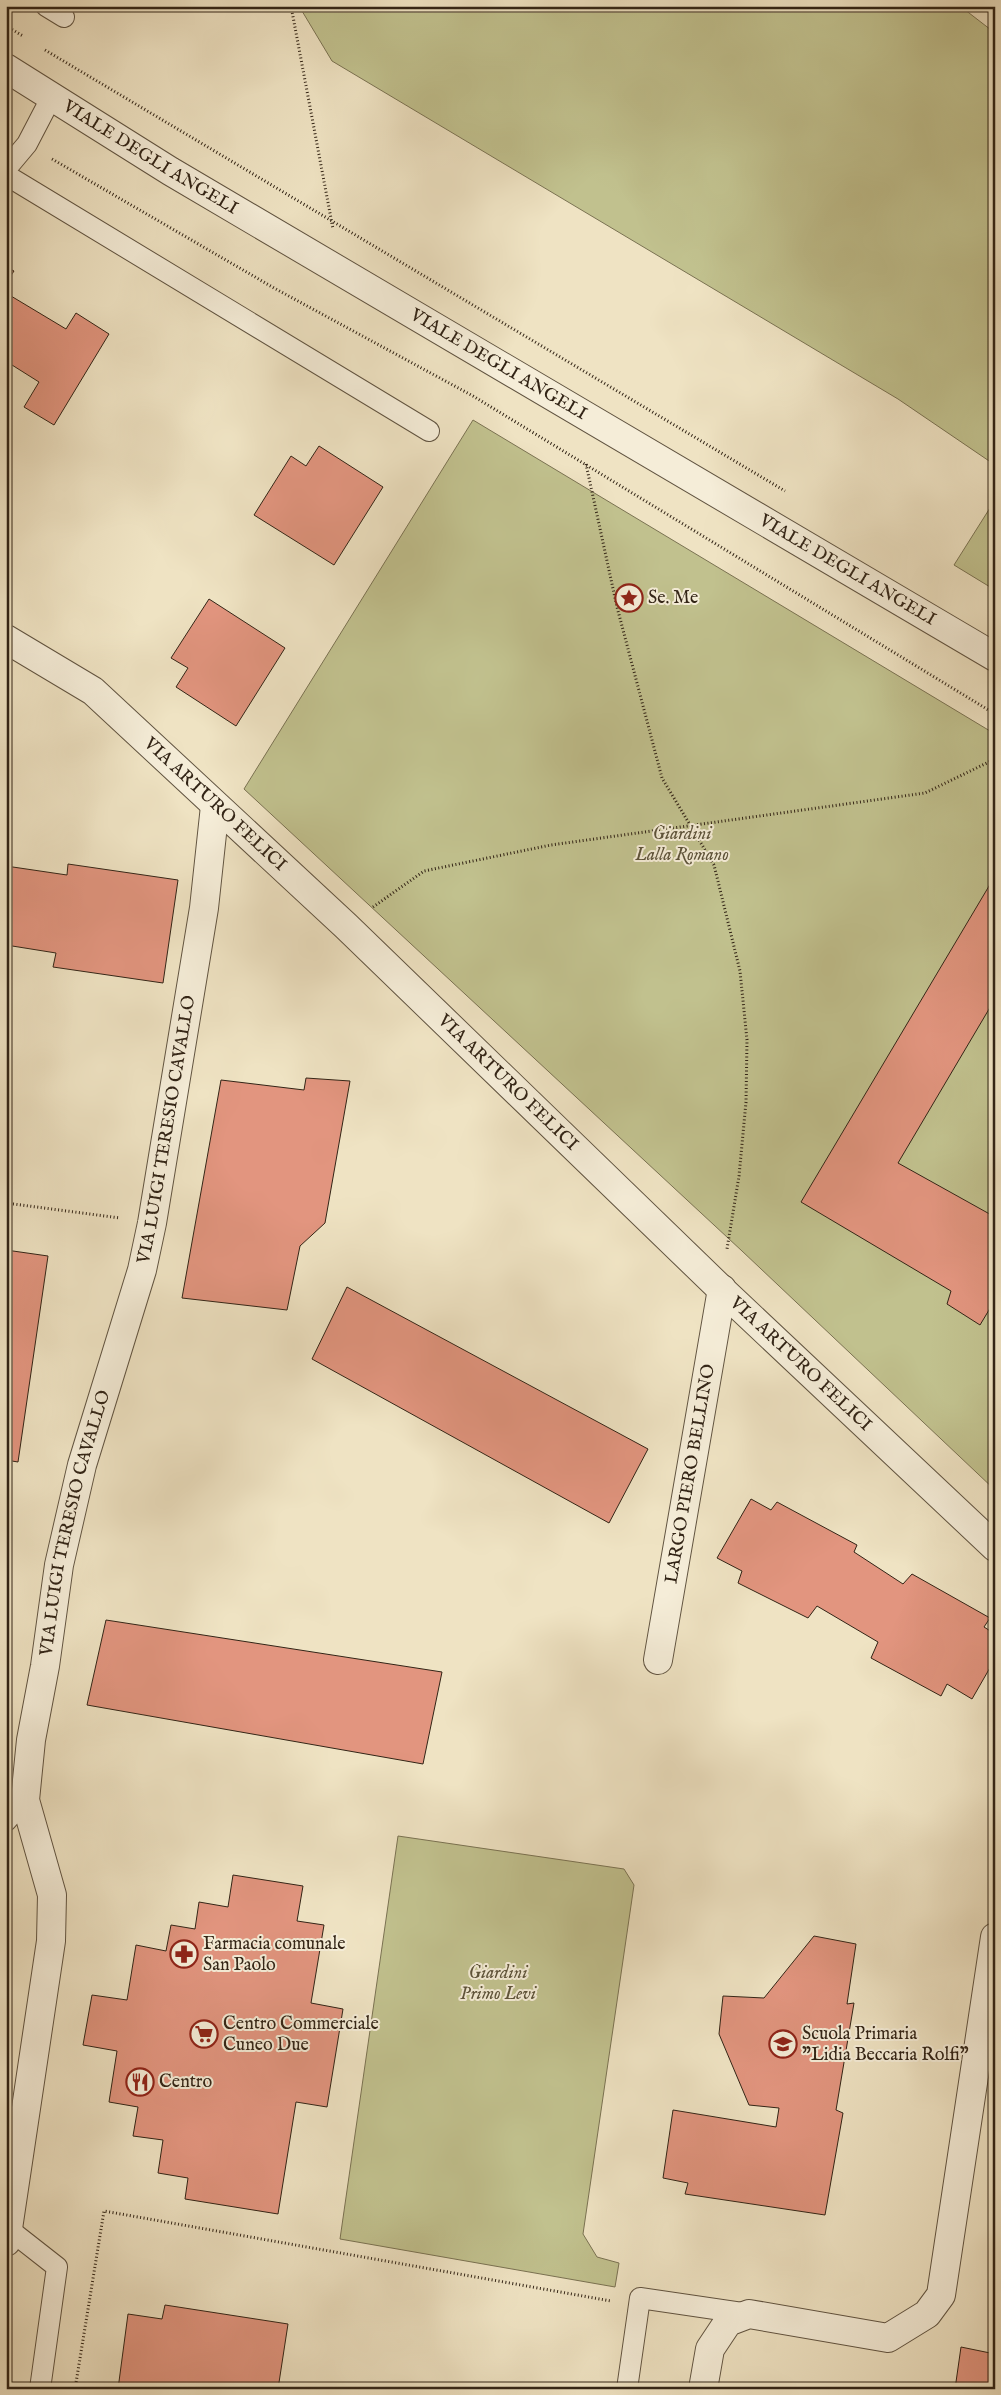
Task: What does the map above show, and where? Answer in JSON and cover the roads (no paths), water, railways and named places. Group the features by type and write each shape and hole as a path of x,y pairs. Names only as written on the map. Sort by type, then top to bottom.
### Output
{"street":[{"name":"VIALE DEGLI ANGELI","path":"6,68 170,172 995,657"},
{"name":"VIA ARTURO FELICI","path":"6,639 93,691 346,926 721,1289 995,1547"},
{"name":"VIA LUIGI TERESIO CAVALLO","path":"7,2232 51,1941 52,1895 25,1800 32,1740 45,1666 58,1565 82,1465 142,1270 152,1223 204,908 215,806"},
{"name":"LARGO PIERO BELLINO","path":"658,1660 721,1289"},
{"path":"703,2389 710,2349 728,2322 749,2314 888,2338 927,2314 940,2295 995,1937"}],"lane":[{"path":"46,6 64,17"},
{"path":"6,169 27,144 52,96"},
{"path":"6,175 429,430"},
{"path":"6,1821 25,1800"},
{"path":"7,2232 57,2268 40,2389"},
{"path":"627,2389 640,2298 749,2314"}],"place":[{"name":"Se. Me","path":"629,598"},
{"name":"Farmacia comunale San Paolo","path":"184,1954"},
{"name":"Centro Commerciale Cuneo Due","path":"204,2034"},
{"name":"Scuola Primaria \"Lidia Beccaria Rolfi\"","path":"783,2044"},
{"name":"Centro","path":"140,2082"}],"park label":[{"name":"Giardini Lalla Romano","path":"682,844"},
{"name":"Giardini Primo Levi","path":"498,1984"}]}
